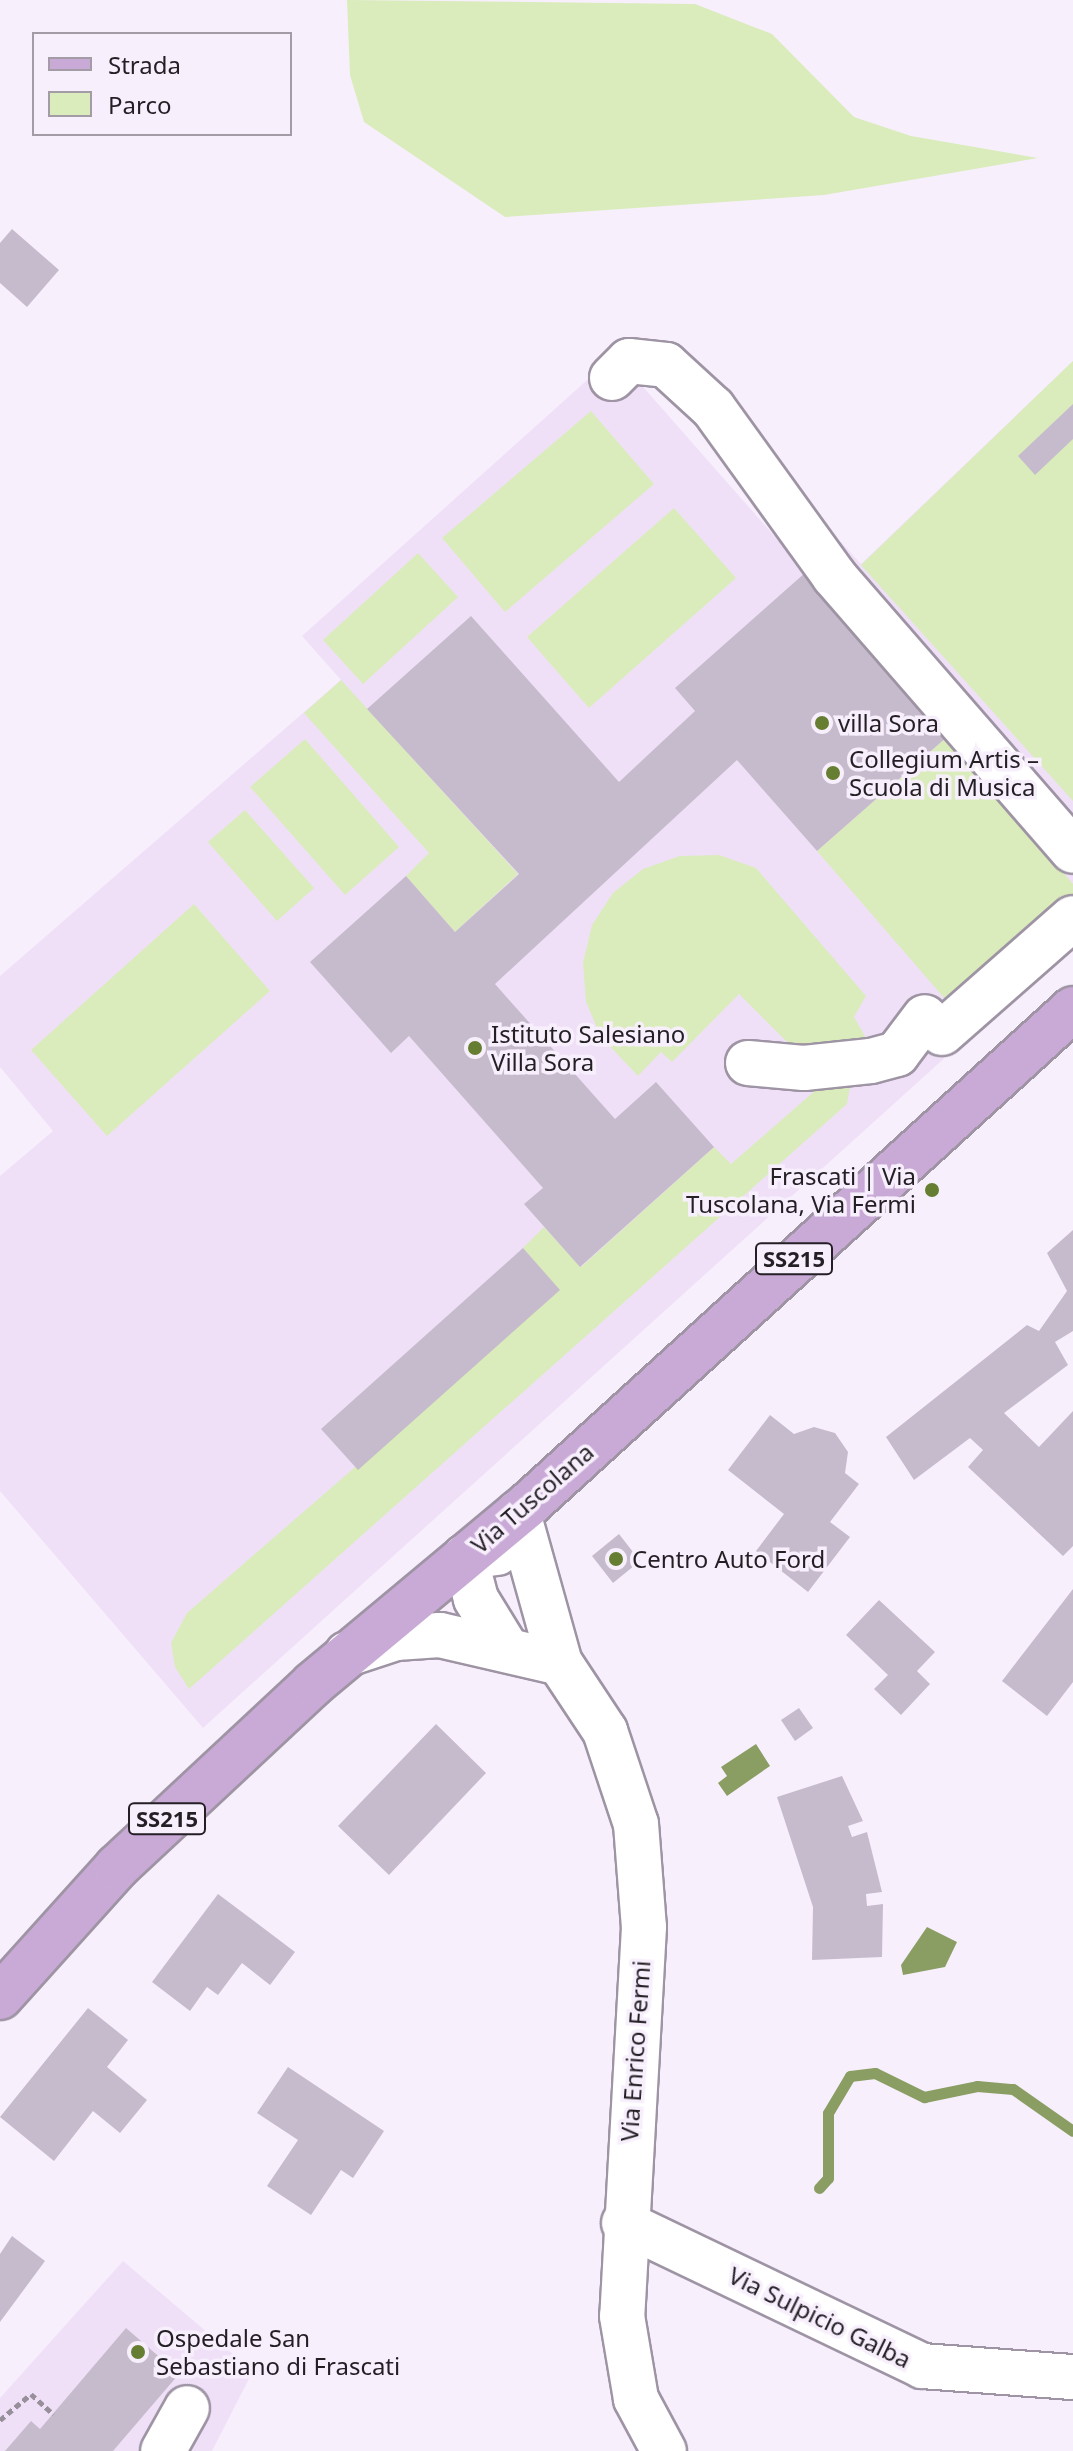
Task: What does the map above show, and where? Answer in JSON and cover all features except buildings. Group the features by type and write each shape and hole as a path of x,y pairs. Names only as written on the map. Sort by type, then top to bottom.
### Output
{"main road":[{"name":"Via Tuscolana","path":"0,1997 117,1867 347,1654 518,1513 1073,1009"}],"street":[{"path":"612,378 629,361 666,365 713,408 834,576 1073,851"},
{"path":"748,1063 804,1068 871,1061 897,1054 1073,918"},
{"name":"Via Enrico Fermi","path":"518,1513 560,1663 619,1762 640,1855 643,1941 624,2223 624,2350 656,2447"},
{"path":"506,1648 476,1599 465,1557 502,1553 533,1573"},
{"path":"347,1654 424,1635 506,1648 560,1663"},
{"name":"Via Sulpicio Galba","path":"624,2223 922,2366 1073,2377"},
{"path":"163,2451 187,2408"}],"path":[{"path":"0,2420 31,2394 53,2414"}],"shaded area":[{"name":"Istituto Salesiano Villa Sora","path":"615,355 806,572 841,542 861,564 1073,361 1073,942 203,1728 0,1491 0,1176 53,1131 0,1067 0,976 341,680 302,636"},
{"path":"756,1744 770,1766 727,1796 718,1783 727,1776 721,1767"},
{"path":"927,1927 957,1942 945,1967 903,1975 901,1965"},
{"name":"Ospedale San Sebastiano di Frascati","path":"123,2261 253,2371 212,2451 0,2451 0,2398"}],"green space":[{"path":"347,0 695,4 772,34 854,117 911,136 1038,158 824,195 505,217 364,122 350,75"},
{"path":"1073,361 1073,801 861,565"},
{"path":"591,411 654,484 505,612 442,538"},
{"path":"674,508 736,578 589,708 527,637"},
{"path":"418,553 458,597 363,684 323,640"},
{"path":"341,680 518,874 455,932 406,876 429,853 304,713"},
{"path":"948,736 1073,884 1073,942 971,1029 817,851"},
{"path":"305,739 399,847 345,895 250,787"},
{"path":"245,810 314,888 277,921 208,842"},
{"path":"719,855 756,868 866,996 854,1017 866,1038 852,1050 798,1053 739,994 672,1062 661,1052 638,1076 601,1037 586,1002 583,963 592,925 613,893 643,869 680,856"},
{"path":"194,904 270,991 107,1136 31,1050"},
{"path":"833,1075 851,1081 847,1104 189,1689 175,1667 171,1643 187,1613 559,1290 523,1248 544,1227 581,1267 714,1147 731,1164"}],"waterway":[{"path":"819,2188 828,2178 828,2113 850,2076 875,2073 924,2097 977,2086 1013,2089 1073,2131"}],"place":[{"name":"villa Sora","path":"822,723"},
{"name":"Collegium Artis – Scuola di Musica","path":"833,773"},
{"name":"Istituto Salesiano Villa Sora","path":"475,1048"},
{"name":"Frascati | Via Tuscolana, Via Fermi","path":"932,1190"},
{"name":"Centro Auto Ford","path":"616,1559"},
{"name":"Ospedale San Sebastiano di Frascati","path":"138,2352"}]}
